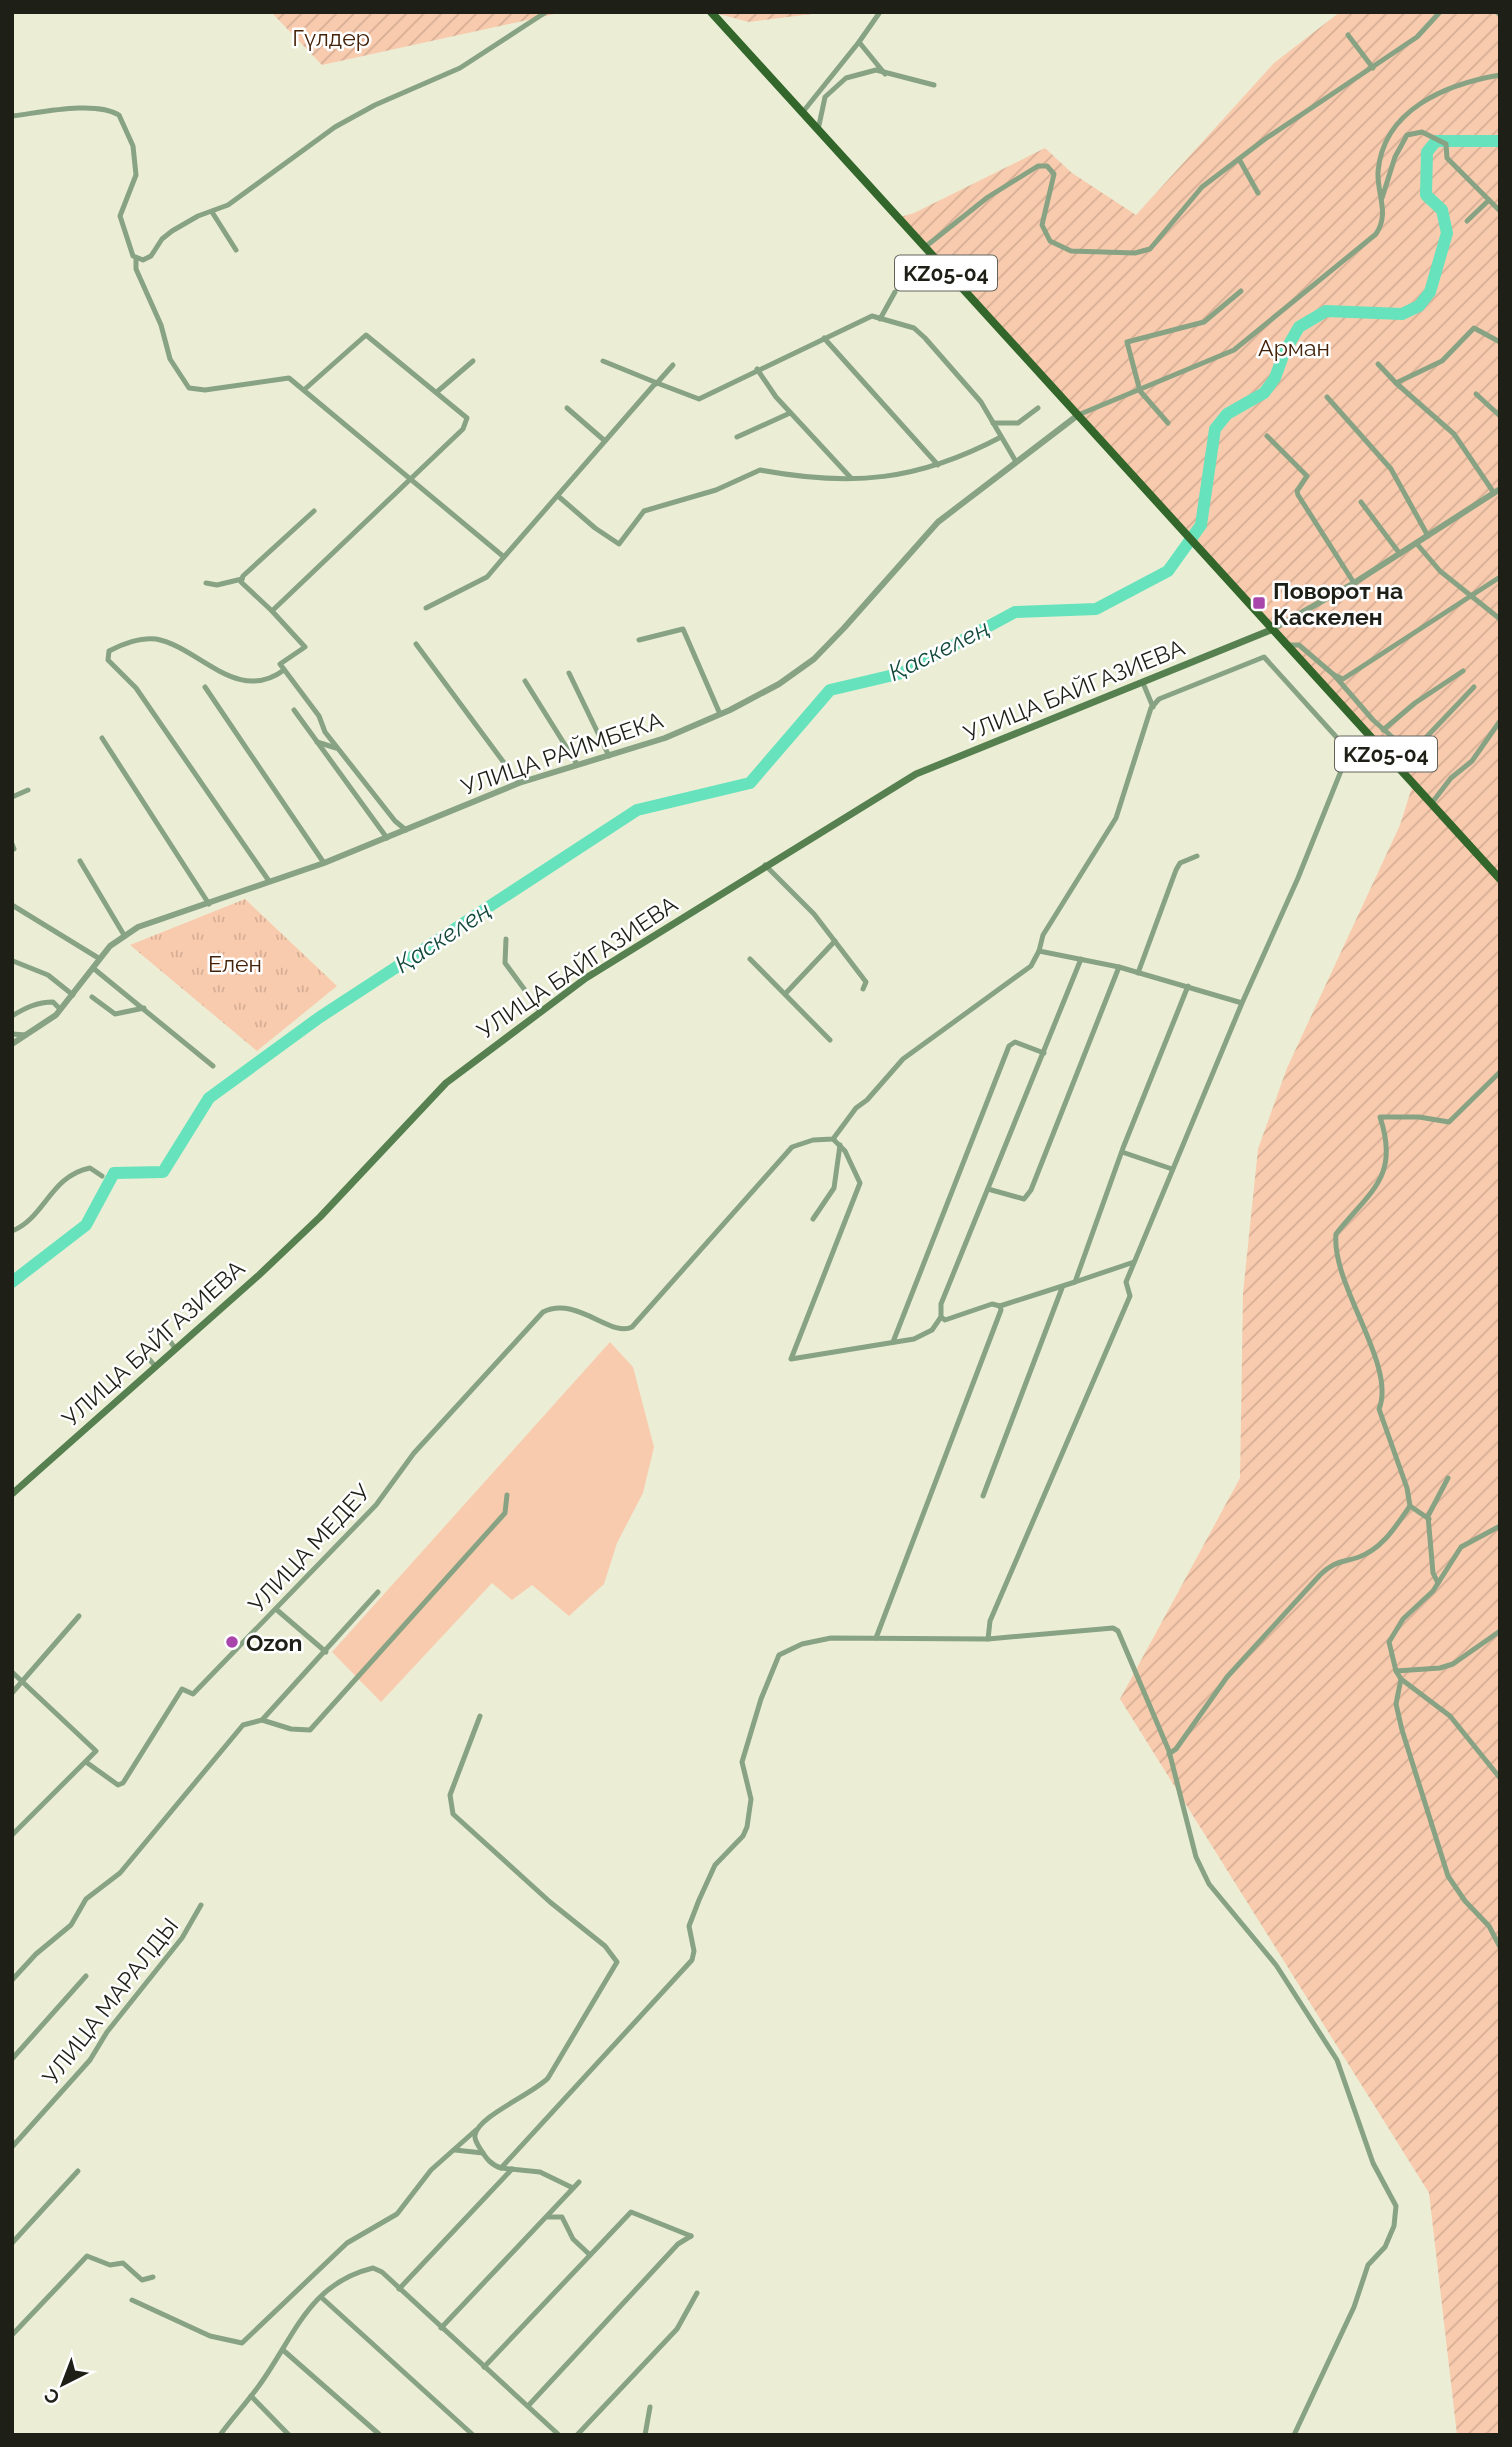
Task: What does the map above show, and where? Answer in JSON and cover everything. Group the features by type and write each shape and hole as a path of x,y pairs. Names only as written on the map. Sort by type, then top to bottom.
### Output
{"main road":[{"name":"KZ05-04","path":"711,12 1500,879"},
{"name":"УЛИЦА БАЙГАЗИЕВА","path":"12,1494 152,1363 175,1348 320,1217 446,1083 586,978 916,774 1271,630"}],"street":[{"path":"136,259 146,259 172,231 228,205 335,127 375,105 460,68 546,12"},
{"path":"802,113 880,12"},
{"path":"924,248 988,197 1038,166 1047,166 1054,174 1042,225 1045,235 1058,246 1072,251 1135,253 1150,248 1192,197 1240,159 1427,28 1440,12"},
{"path":"1348,34 1373,68"},
{"path":"859,42 887,76"},
{"path":"818,130 825,97 834,86 861,73 876,71 887,76 934,85"},
{"path":"1078,415 1222,357 1250,340 1376,234 1383,223 1378,172 1382,154 1397,125 1434,95 1455,85 1500,75"},
{"path":"12,116 61,107 107,110 119,115 133,146 136,175 120,216 136,259 136,268 162,326 170,359 189,388 205,390 289,378 305,388 504,557"},
{"path":"1382,198 1395,157 1407,135 1414,132 1433,136 1446,144 1447,158 1499,208"},
{"path":"1240,159 1258,193"},
{"path":"1188,210 1192,197"},
{"path":"1467,221 1489,200"},
{"path":"212,212 236,250"},
{"path":"1168,423 1140,391 1127,342 1204,322 1241,290"},
{"path":"880,319 895,292"},
{"path":"603,361 699,399 872,316 914,328 970,388 1015,460"},
{"path":"1396,383 1442,361 1474,328 1500,342"},
{"path":"272,611 463,429 467,418 438,391 366,335 305,388"},
{"path":"824,338 938,465"},
{"path":"438,391 473,361"},
{"path":"1271,630 1354,583 1497,491 1454,434 1378,364"},
{"path":"426,608 487,577 673,365"},
{"path":"757,369 790,413 851,478"},
{"path":"1476,394 1500,416"},
{"path":"1327,397 1391,469 1428,536"},
{"path":"567,408 605,441"},
{"path":"993,423 1018,423 1038,408"},
{"path":"737,437 790,413"},
{"name":"УЛИЦА РАЙМБЕКА","path":"12,1044 60,1009 110,946 138,927 324,863 519,783 665,738 779,684 814,659 939,522 1015,460 1078,415"},
{"path":"1267,436 1307,476 1297,491 1298,495 1354,583"},
{"path":"558,496 595,528 619,544 644,511 716,490 751,472 760,470 851,478 888,478 938,465 1001,437"},
{"path":"1361,502 1400,554"},
{"path":"206,583 217,584 242,579 314,511"},
{"path":"1417,544 1440,571 1500,619"},
{"path":"1334,676 1343,679 1368,665 1500,577"},
{"path":"242,579 241,582 305,647 280,664 319,716 325,732 336,748 395,821 406,830"},
{"path":"639,640 683,629 720,714"},
{"path":"269,881 136,688 108,660 109,651 123,644 157,639 240,679 265,681 284,670"},
{"path":"416,644 519,783"},
{"path":"1285,645 1299,645 1334,676 1383,730 1408,751 1416,748 1474,687"},
{"path":"988,1639 990,1621 1130,1296 1126,1282 1134,1262 1242,1003 1298,878 1349,751 1264,657 1159,699 1153,707 1116,818 1106,838 1064,897 1043,935 1031,966 902,1059 867,1100 856,1108 833,1139 840,1145 860,1183 791,1359 923,1336 941,1317 942,1304 1081,959"},
{"path":"1383,730 1415,703 1463,671"},
{"path":"569,673 609,756"},
{"path":"525,681 577,764"},
{"path":"1143,683 1153,707"},
{"path":"205,687 324,863"},
{"path":"294,710 387,838"},
{"path":"1431,804 1451,778 1472,761 1500,721"},
{"path":"102,738 209,904"},
{"path":"317,742 336,748"},
{"path":"12,797 29,790"},
{"path":"1138,973 1175,870 1180,863 1197,856"},
{"path":"80,861 124,935"},
{"path":"765,865 814,914 866,982 863,989"},
{"path":"12,905 100,960"},
{"path":"506,939 505,963 541,1012"},
{"path":"785,994 835,941"},
{"path":"1039,951 1119,968 1242,1003"},
{"path":"750,959 830,1040"},
{"path":"13,961 48,975 73,995"},
{"path":"93,968 213,1066"},
{"path":"988,1189 1016,1200 1024,1199 1031,1190 1119,968"},
{"path":"1075,1282 1122,1152 1188,986"},
{"path":"92,997 115,1014 144,1008"},
{"path":"12,1016 25,1008 47,1002 53,1002 60,1009"},
{"path":"12,1034 26,1035"},
{"path":"893,1342 1009,1046 1015,1042 1044,1053"},
{"path":"1170,1754 1227,1677 1320,1575 1338,1560 1357,1558 1380,1543 1394,1531 1410,1506 1407,1488 1379,1409 1382,1402 1378,1371 1367,1331 1338,1268 1336,1234 1365,1200 1385,1167 1389,1153 1380,1117 1419,1117 1449,1122 1500,1072"},
{"name":"УЛИЦА МЕДЕУ","path":"86,1762 118,1785 123,1783 182,1689 193,1694 277,1610 376,1505 414,1453 530,1325 548,1309 564,1308 590,1314 615,1327 629,1330 792,1147 813,1140 833,1139"},
{"path":"813,1219 834,1188 840,1165 840,1145"},
{"path":"1122,1152 1172,1169"},
{"path":"12,1231 31,1220 51,1191 69,1178 90,1168 102,1175"},
{"path":"941,1317 957,1317 992,1304 1000,1306 1062,1288 1134,1262"},
{"path":"983,1496 1062,1288"},
{"path":"876,1637 999,1319 1000,1306"},
{"path":"166,1336 175,1348"},
{"path":"1438,1583 1433,1573 1429,1519 1448,1478"},
{"path":"262,1720 290,1729 310,1730 505,1513 507,1495"},
{"path":"1410,1506 1429,1519"},
{"path":"1500,1526 1461,1547 1438,1583 1393,1633 1390,1651 1401,1679 1450,1716 1500,1778"},
{"path":"12,1980 36,1954 71,1925 86,1899 120,1873 243,1725 246,1722 258,1723 262,1720 378,1592"},
{"path":"277,1610 326,1651"},
{"path":"12,1693 79,1616"},
{"path":"500,2168 692,1960 694,1951 689,1926 699,1900 715,1865 743,1836 747,1827 751,1798 742,1762 775,1660 784,1651 817,1640 876,1637 988,1639 1113,1628 1118,1631 1170,1754 1182,1811 1196,1857 1209,1884 1276,1965 1337,2060 1373,2163 1391,2191 1396,2206 1394,2226 1385,2247 1368,2265 1354,2307 1294,2435"},
{"path":"1396,1671 1430,1670 1453,1664 1500,1631"},
{"path":"12,1672 96,1751 12,1835"},
{"path":"1401,1679 1396,1704 1402,1730 1448,1876 1465,1901 1489,1926 1500,1947"},
{"path":"132,2300 210,2336 242,2343 347,2243 397,2214 431,2170 476,2130 548,2078 617,1962 605,1946 543,1896 453,1814 449,1803 450,1795 480,1716"},
{"name":"УЛИЦА МАРАЛДЫ","path":"12,2147 90,2060 107,2032 182,1938 201,1905"},
{"path":"12,2059 86,1976"},
{"path":"476,2130 475,2140 489,2162 500,2168 540,2172 573,2188"},
{"path":"455,2150 482,2153"},
{"path":"399,2289 512,2168"},
{"path":"12,2243 78,2171"},
{"path":"441,2328 579,2182"},
{"path":"484,2367 631,2212 691,2236 678,2244 528,2406"},
{"path":"546,2217 562,2217 573,2239 590,2255"},
{"path":"12,2335 87,2256 110,2265 123,2263 142,2280 153,2277"},
{"path":"220,2435 283,2350 298,2322 321,2297 342,2278 377,2269 559,2435"},
{"path":"577,2435 677,2329 697,2293"},
{"path":"321,2297 473,2435"},
{"path":"283,2350 380,2435"},
{"path":"251,2396 289,2435"},
{"path":"645,2435 650,2407"}],"green space":[{"name":"Гүлдер","path":"271,12 564,12 322,65"},
{"path":"711,12 828,12 749,22"},
{"name":"Арман","path":"1340,12 1500,12 1500,2435 1457,2435 1429,2193 1120,1699 1240,1478 1243,1293 1258,1149 1287,1068 1400,825 1413,784 897,218 914,213 1045,148 1072,173 1136,215 1274,63"},
{"name":"Елен","path":"245,899 337,986 257,1051 130,945"},
{"path":"610,1342 633,1367 654,1447 643,1493 617,1543 604,1584 569,1616 532,1585 512,1600 492,1583 381,1702 332,1652"}],"waterway":[{"name":"Қаскелең","path":"12,1282 86,1225 114,1173 163,1172 209,1098 320,1017 637,810 750,783 830,690 902,673 1015,612 1096,609 1168,571 1201,525 1215,429 1227,414 1264,393 1275,378 1284,353 1299,327 1326,311 1402,314 1419,306 1430,292 1447,233 1442,210 1426,195 1427,152 1436,141 1500,141"}],"place":[{"name":"Поворот на Каскелен","path":"1259,603"},
{"name":"Ozon","path":"232,1642"}]}
